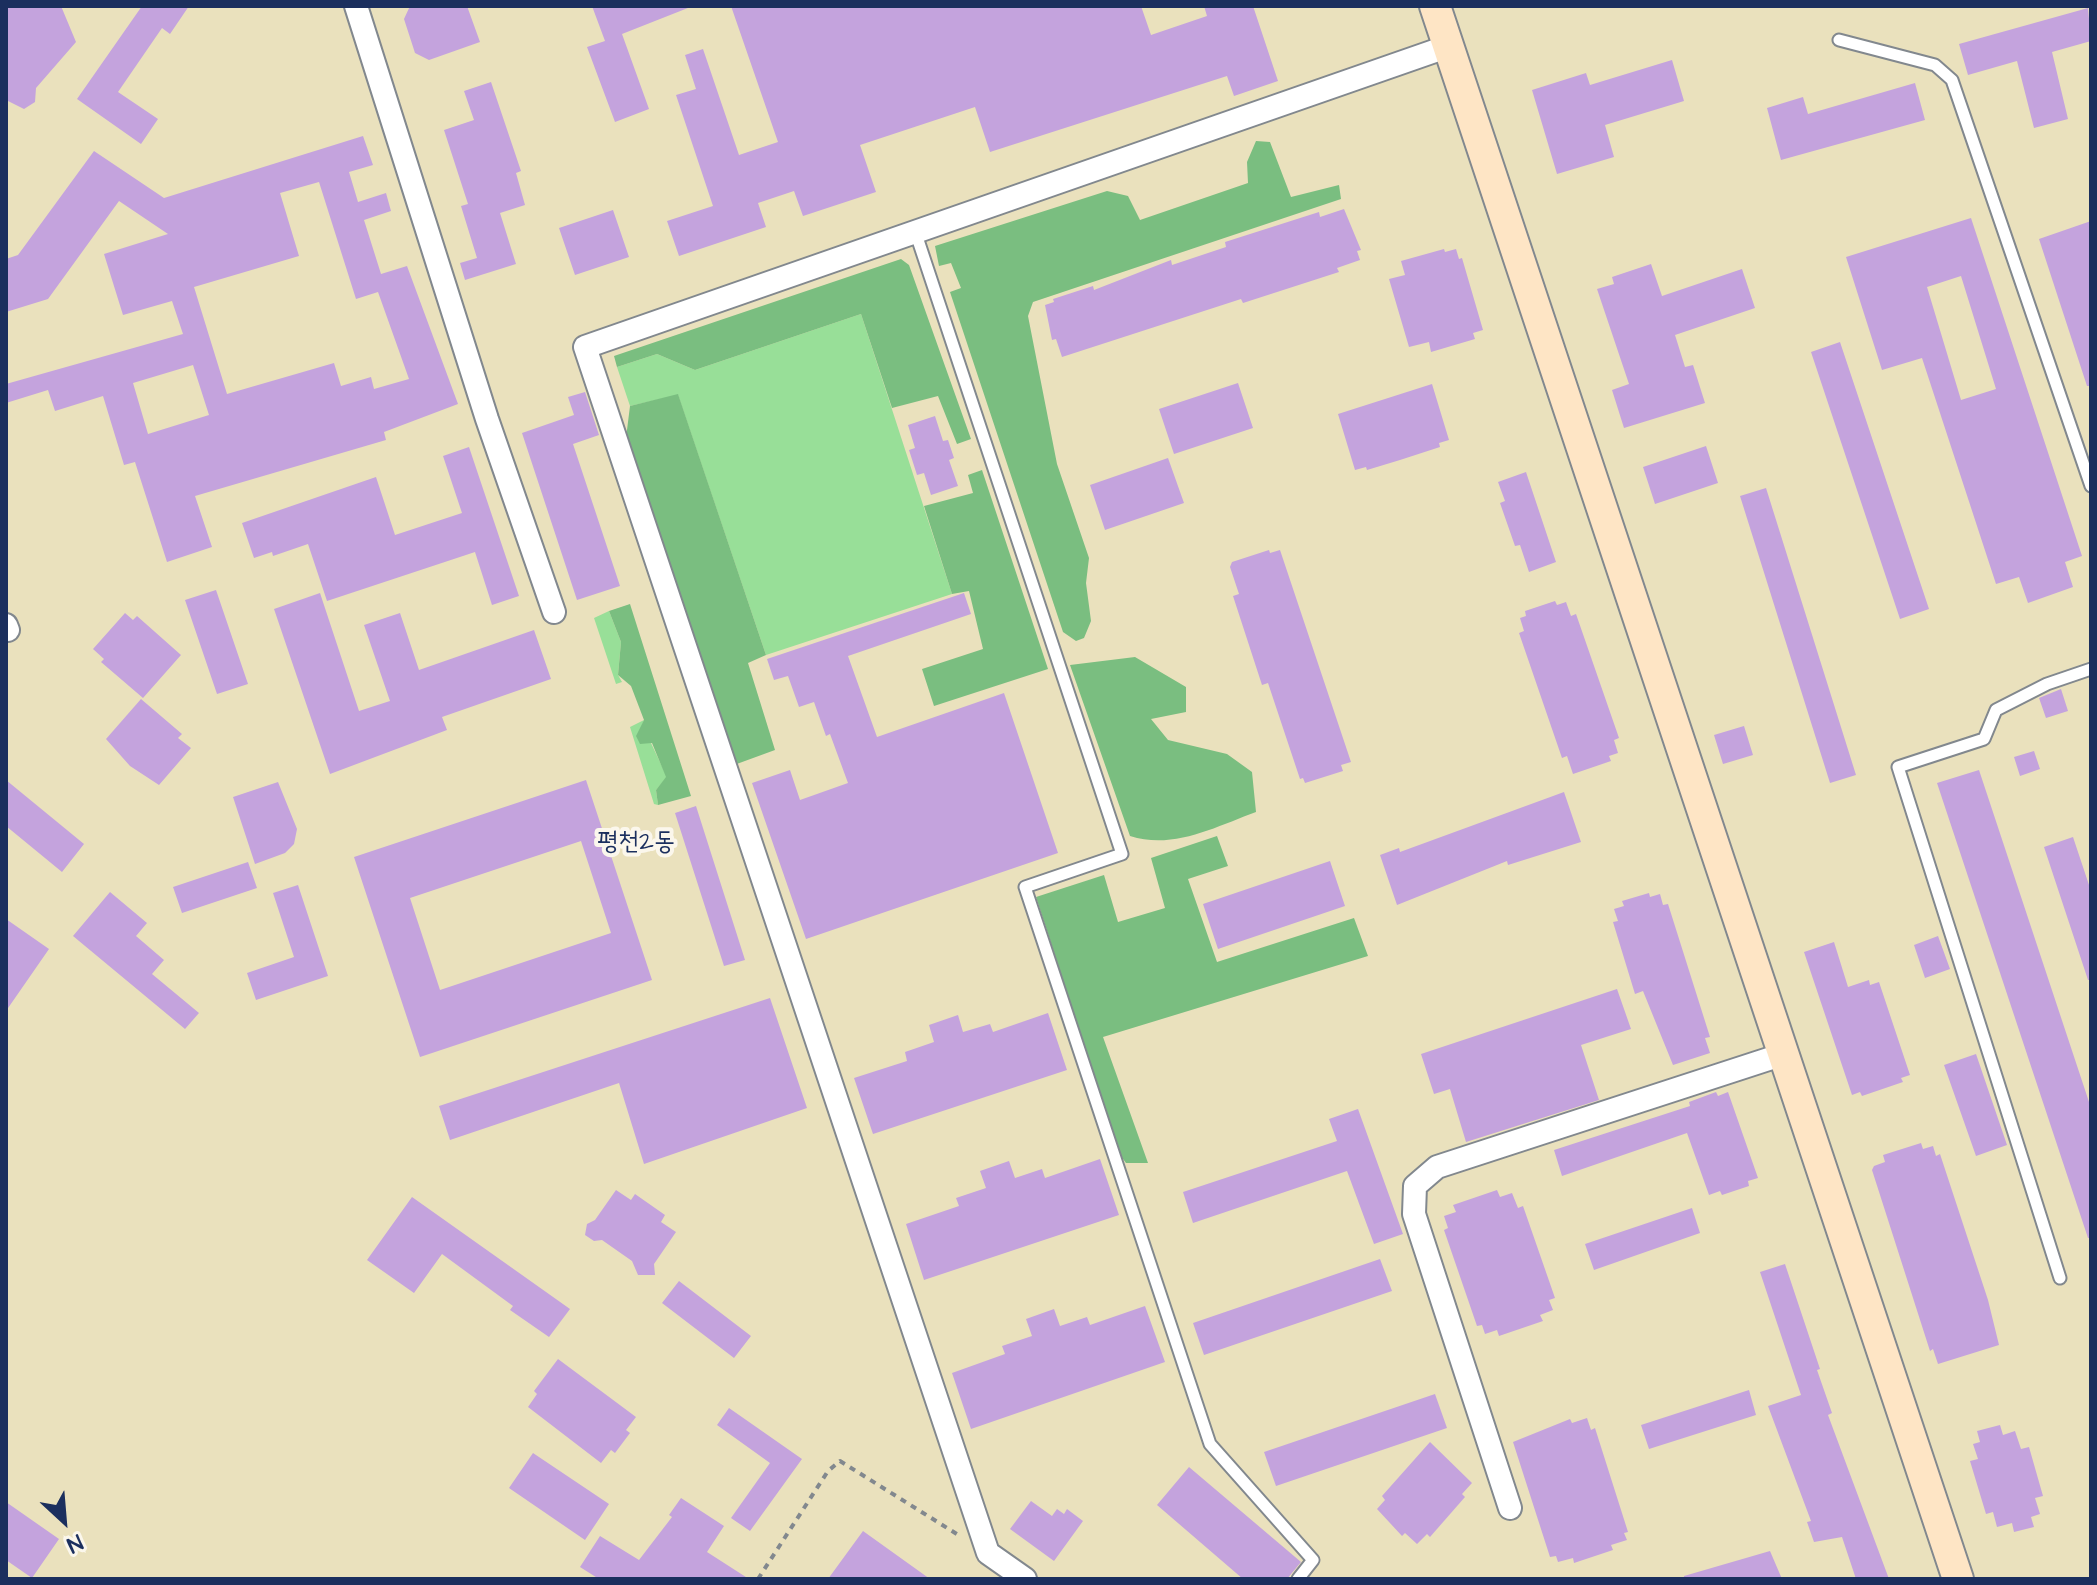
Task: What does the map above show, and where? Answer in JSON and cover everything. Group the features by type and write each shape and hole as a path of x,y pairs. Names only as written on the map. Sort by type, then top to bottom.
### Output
{"street":[{"path":"356,6 487,419 554,612"},
{"path":"1435,6 1958,1579"},
{"path":"1025,1579 988,1553 585,347 1449,46"},
{"path":"1510,1508 1414,1214 1415,1186 1437,1167 1784,1054"}],"lane":[{"path":"1839,40 1935,65 1952,80 2091,486"},
{"path":"915,230 1122,854 1025,887 1210,1444 1313,1560 1298,1579"},
{"path":"2060,1278 1898,767 1984,739 1996,710 2047,684 2091,669"}],"path":[{"path":"758,1579 828,1471 840,1461 988,1553"}],"green space":[{"path":"1256,141 1270,142 1291,197 1339,185 1341,199 1033,302 1028,316 1057,464 1089,558 1086,583 1091,621 1084,638 1076,641 1063,632 950,292 961,288 951,263 939,266 935,246 1107,191 1128,196 1140,220 1248,183 1247,162"},
{"path":"901,259 909,265 971,439 957,444 938,396 892,408 861,314 695,370 657,354 617,367 614,356"},
{"path":"861,314 952,594 766,655 678,395 630,406 617,367 657,354 695,370"},
{"path":"678,394 766,655 748,663 775,750 734,765 626,438 630,406"},
{"path":"982,470 1048,669 934,706 922,669 983,649 969,591 952,594 924,506 973,493 968,475"},
{"path":"630,604 691,796 658,805 656,790 666,777 652,743 640,744 636,736 644,720 631,686 618,675 621,642 609,611"},
{"path":"609,611 621,642 618,675 622,682 616,684 594,618"},
{"path":"1135,657 1186,687 1186,712 1151,719 1168,740 1227,754 1252,772 1256,812 1178,839 1146,840 1130,836 1070,665"},
{"path":"644,720 640,731 651,743 667,777 656,790 658,805 654,804 630,727"},
{"path":"1217,836 1228,866 1188,879 1217,962 1354,918 1368,956 1103,1037 1148,1163 1126,1163 1120,1155 1036,897 1104,875 1118,922 1165,908 1151,858"}],"building":[{"path":"6,6 61,6 76,42 36,88 35,102 24,109 6,100"},
{"path":"142,6 189,6 170,34 162,28 118,92 158,119 141,144 77,99"},
{"path":"410,6 467,6 480,42 429,60 415,53 404,19"},
{"path":"592,6 693,6 622,34 649,109 615,122 587,47 605,41"},
{"path":"731,6 1141,6 1151,35 1207,16 1204,6 1253,6 1278,81 1234,96 1227,76 990,152 975,107 860,145 876,192 803,216 794,191 758,203 766,227 679,256 667,221 713,206 676,95 696,89 685,55 703,49 739,155 778,142"},
{"path":"2088,8 2091,41 2052,52 2068,119 2034,128 2017,61 1968,75 1959,44"},
{"path":"1672,60 1684,101 1605,125 1614,157 1557,174 1532,90 1586,73 1590,85"},
{"path":"491,82 521,171 516,173 525,205 500,213 516,264 465,280 460,263 477,258 461,206 468,204 444,130 474,120 464,91"},
{"path":"1915,83 1925,120 1781,160 1767,108 1803,97 1808,114"},
{"path":"363,136 373,165 349,172 358,202 386,193 391,211 364,220 381,274 407,266 458,404 384,432 386,440 195,496 212,547 167,562 135,462 124,465 103,396 55,411 48,390 6,403 6,384 183,334 172,301 123,315 104,254 168,234 119,201 48,299 6,312 6,259 18,255 94,151 164,198","holes":["319,182 356,299 378,292 409,379 374,389 371,377 341,386 334,363 227,394 194,287 299,256 280,193","193,365 209,415 148,434 133,383"]},
{"path":"1344,209 1361,250 1357,251 1360,260 1337,268 1339,272 1243,303 1241,299 1062,357 1056,339 1052,340 1045,305 1054,302 1053,299 1093,286 1094,290 1171,260 1172,265 1226,247 1225,242 1319,212 1320,217"},
{"path":"613,210 629,257 575,275 559,228"},
{"path":"1971,218 2082,556 2065,562 2073,587 2028,603 2019,577 1996,584 1922,358 1882,370 1846,257","holes":["1961,276 1996,389 1961,400 1927,287"]},
{"path":"2091,221 2091,386 2087,386 2039,239"},
{"path":"1444,249 1445,252 1456,249 1459,259 1462,258 1483,330 1473,333 1475,339 1431,352 1429,342 1409,347 1389,279 1405,275 1401,261"},
{"path":"1651,264 1662,296 1742,269 1755,308 1675,335 1685,367 1693,365 1705,403 1624,428 1612,390 1629,384 1597,289 1614,284 1612,277"},
{"path":"1840,342 1929,609 1900,619 1811,352"},
{"path":"1238,383 1253,428 1174,454 1159,409"},
{"path":"1432,384 1449,440 1439,443 1440,447 1400,460 1367,470 1366,467 1355,470 1338,414"},
{"path":"585,392 599,435 573,444 620,586 577,600 522,433 574,415 568,397"},
{"path":"935,416 943,441 948,440 954,458 949,460 958,486 931,495 924,473 917,475 909,450 915,448 908,425"},
{"path":"1706,446 1718,483 1655,504 1643,467"},
{"path":"469,447 519,596 492,605 475,552 327,601 308,544 273,556 272,552 254,558 242,523 376,477 395,535 462,513 443,456"},
{"path":"1168,458 1184,503 1105,530 1090,485"},
{"path":"1526,472 1556,562 1529,572 1520,545 1515,546 1500,503 1505,501 1498,482"},
{"path":"1766,488 1856,775 1830,783 1740,496"},
{"path":"1269,550 1270,553 1280,550 1351,762 1341,765 1343,771 1305,783 1303,778 1300,779 1268,683 1262,685 1233,596 1239,594 1230,567 1232,562"},
{"path":"216,590 248,684 217,694 185,600"},
{"path":"320,593 359,711 390,701 364,625 400,613 419,670 534,630 551,679 442,717 447,730 330,774 274,609"},
{"path":"964,593 971,614 848,656 877,737 1004,693 1058,853 806,939 752,783 790,770 800,800 848,783 814,702 799,707 788,676 774,680 767,659"},
{"path":"1555,601 1557,605 1566,602 1571,616 1576,614 1619,738 1614,740 1618,753 1609,756 1611,761 1573,774 1567,756 1562,758 1519,633 1524,631 1520,618 1526,616 1525,611"},
{"path":"125,613 133,620 137,616 181,655 143,698 101,662 104,659 93,649"},
{"path":"2061,689 2068,711 2046,718 2039,698"},
{"path":"141,699 182,734 178,738 191,748 159,785 130,766 106,739"},
{"path":"1744,726 1753,755 1723,764 1714,735"},
{"path":"2034,751 2040,769 2020,776 2014,757"},
{"path":"1979,770 2091,1108 2091,1238 2088,1238 1937,783"},
{"path":"6,780 84,844 62,872 6,826"},
{"path":"586,780 652,980 420,1057 354,857","holes":["581,841 611,933 440,990 410,898"]},
{"path":"278,782 297,829 294,844 285,853 255,864 233,797"},
{"path":"1564,792 1581,842 1508,865 1507,861 1397,905 1380,855 1399,848 1400,852"},
{"path":"696,806 745,960 724,966 675,813"},
{"path":"2073,837 2091,891 2091,980 2088,980 2044,847"},
{"path":"1330,861 1345,906 1218,949 1203,904"},
{"path":"248,862 257,888 182,913 173,887"},
{"path":"298,885 328,976 256,1000 247,973 294,957 273,893"},
{"path":"110,892 147,923 136,936 164,960 152,974 199,1013 185,1029 73,936"},
{"path":"1649,893 1650,897 1660,894 1663,905 1668,904 1710,1037 1705,1038 1710,1053 1673,1065 1643,991 1635,994 1613,922 1618,921 1614,909 1624,906 1622,901"},
{"path":"6,919 49,949 6,1011"},
{"path":"1938,936 1950,969 1925,978 1914,945"},
{"path":"1834,942 1848,987 1869,980 1870,985 1879,982 1910,1075 1901,1078 1903,1082 1862,1096 1860,1092 1852,1095 1804,952"},
{"path":"1617,989 1631,1029 1581,1045 1599,1100 1466,1142 1450,1089 1434,1094 1421,1054"},
{"path":"770,998 807,1108 644,1164 619,1083 450,1140 439,1106"},
{"path":"1048,1013 1067,1070 873,1134 854,1078 907,1061 905,1052 934,1042 929,1025 958,1015 963,1032 990,1024 993,1032"},
{"path":"1976,1054 2007,1145 1976,1156 1944,1065"},
{"path":"1716,1092 1718,1096 1728,1092 1758,1178 1748,1181 1749,1186 1722,1195 1720,1191 1709,1195 1687,1133 1562,1176 1554,1150 1690,1106 1689,1102"},
{"path":"1358,1109 1403,1234 1374,1244 1347,1171 1193,1223 1183,1192 1337,1141 1329,1119"},
{"path":"1921,1143 1923,1149 1933,1146 1936,1156 1940,1154 1988,1300 1999,1345 1938,1364 1933,1349 1930,1351 1872,1170 1885,1162 1883,1155"},
{"path":"1100,1159 1119,1215 924,1280 906,1224 959,1206 956,1198 986,1188 980,1171 1009,1161 1015,1178 1042,1169 1045,1178"},
{"path":"616,1190 631,1200 635,1194 665,1215 661,1222 676,1232 654,1264 655,1275 638,1275 632,1261 602,1240 594,1241 585,1235 587,1224 595,1220"},
{"path":"1497,1190 1500,1197 1512,1193 1518,1208 1523,1206 1555,1298 1549,1300 1553,1310 1540,1315 1543,1321 1499,1336 1497,1330 1485,1334 1482,1325 1477,1326 1444,1230 1448,1228 1444,1216 1456,1212 1453,1205"},
{"path":"412,1197 570,1309 549,1337 510,1310 513,1306 442,1254 414,1293 367,1260"},
{"path":"1692,1208 1700,1233 1594,1270 1585,1244"},
{"path":"1380,1259 1392,1291 1204,1355 1193,1323"},
{"path":"1785,1264 1820,1369 1817,1370 1832,1413 1828,1415 1889,1579 1856,1579 1842,1537 1814,1542 1807,1522 1811,1521 1768,1406 1801,1395 1760,1272"},
{"path":"679,1281 751,1336 734,1358 662,1303"},
{"path":"1145,1306 1165,1362 971,1429 952,1373 1005,1354 1002,1346 1032,1336 1026,1319 1054,1309 1060,1326 1087,1317 1090,1325"},
{"path":"558,1359 636,1417 626,1430 630,1433 615,1453 611,1450 601,1463 528,1407 537,1394 534,1391"},
{"path":"1749,1390 1756,1415 1649,1449 1641,1425"},
{"path":"1435,1394 1447,1428 1276,1486 1264,1452"},
{"path":"729,1408 802,1459 750,1531 731,1518 770,1463 717,1425"},
{"path":"1587,1418 1591,1430 1595,1428 1628,1532 1624,1533 1627,1540 1611,1545 1613,1550 1574,1563 1573,1558 1558,1562 1556,1556 1550,1557 1513,1442 1570,1419 1572,1423"},
{"path":"2000,1425 2003,1435 2015,1431 2021,1449 2029,1447 2043,1496 2035,1498 2040,1514 2031,1517 2034,1527 2014,1532 2012,1523 1997,1527 1993,1512 1986,1514 1970,1461 1978,1459 1973,1444 1980,1442 1977,1431"},
{"path":"1430,1442 1472,1483 1462,1494 1465,1497 1430,1537 1427,1534 1417,1544 1405,1533 1402,1536 1377,1509 1385,1500 1382,1496"},
{"path":"533,1453 609,1504 585,1540 509,1488"},
{"path":"1189,1467 1301,1562 1287,1579 1243,1579 1157,1505"},
{"path":"681,1498 724,1526 707,1552 749,1579 599,1579 580,1567 600,1536 639,1560 672,1517 669,1515"},
{"path":"1031,1501 1052,1516 1057,1509 1064,1514 1067,1509 1083,1521 1054,1561 1010,1529"},
{"path":"6,1502 59,1539 32,1578 6,1560"},
{"path":"863,1531 930,1579 828,1579"},
{"path":"1770,1551 1782,1579 1684,1579 1684,1576"}],"district":[{"name":"평천2동","path":"636,844"}]}
